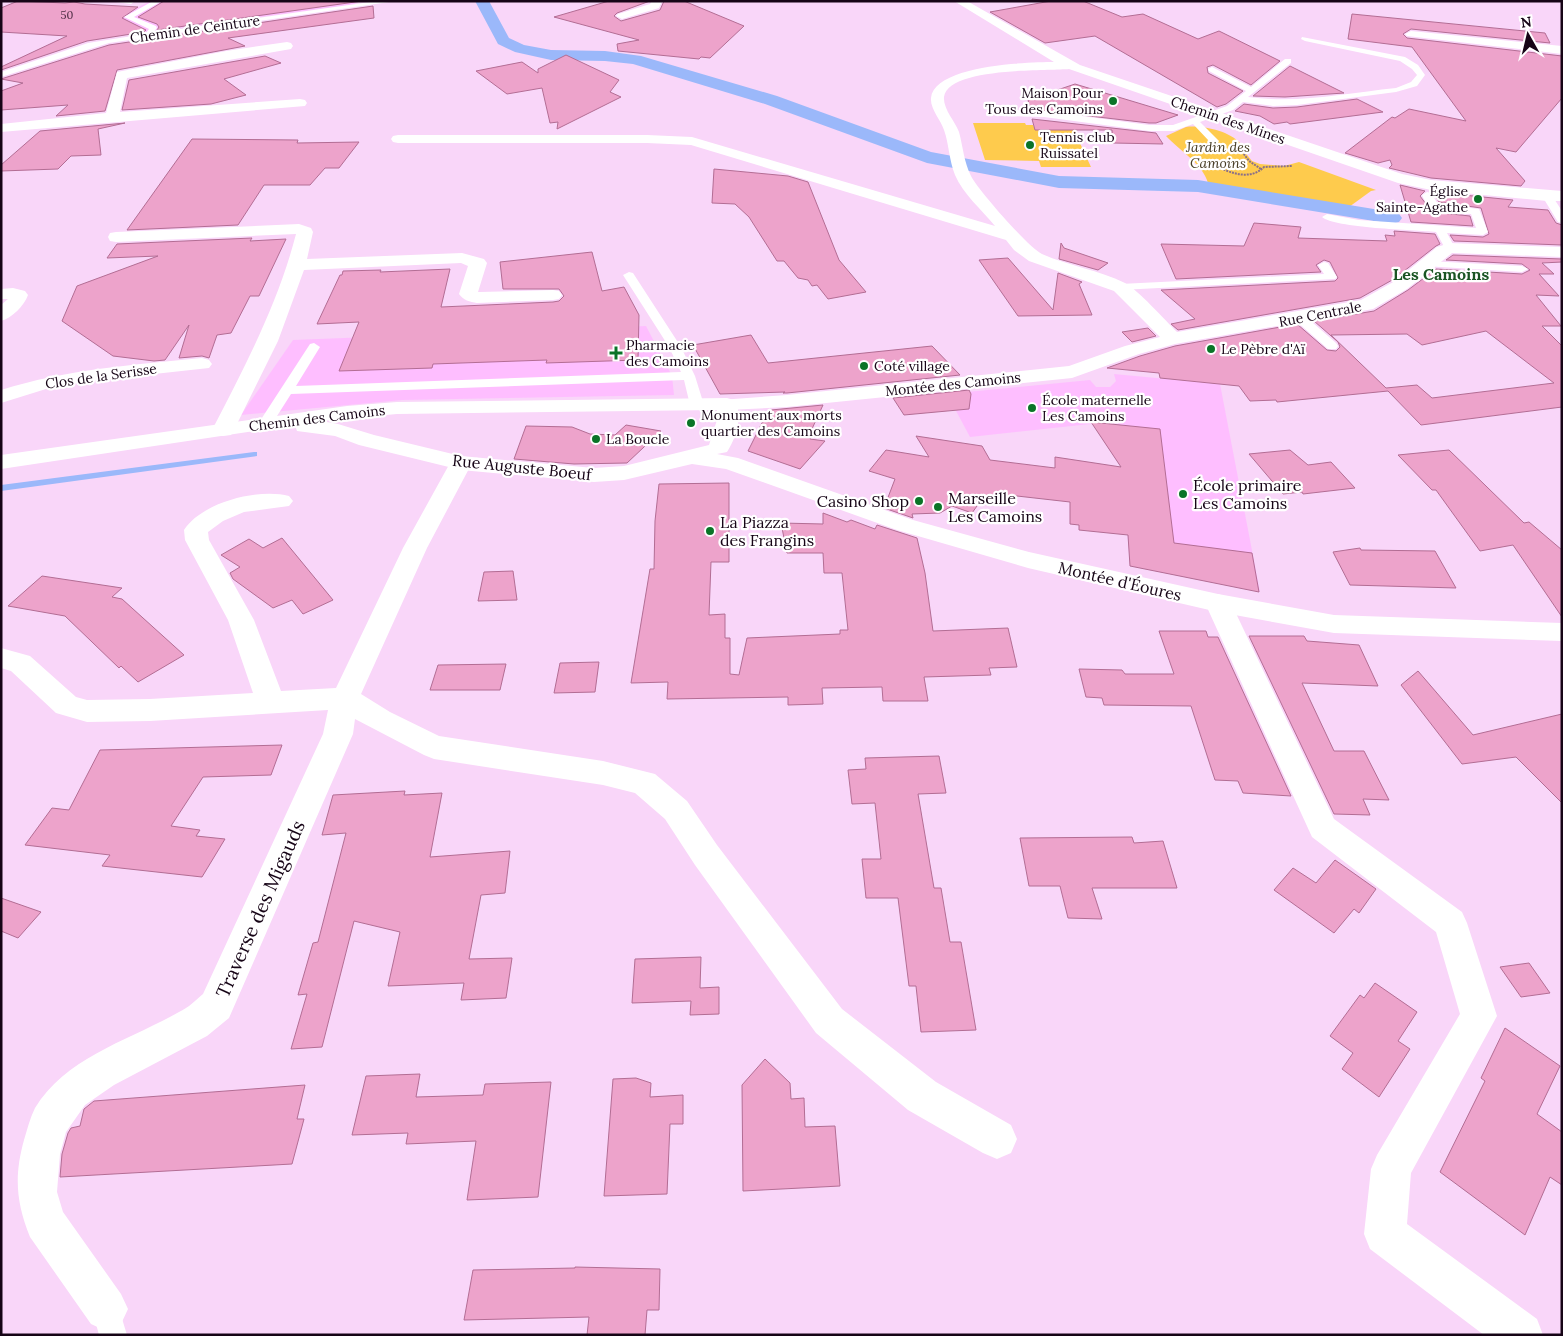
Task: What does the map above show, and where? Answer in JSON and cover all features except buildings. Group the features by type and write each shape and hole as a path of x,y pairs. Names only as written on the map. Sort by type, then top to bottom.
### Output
{"street":[{"path":"622,16 655,6 656,1"},
{"name":"Chemin des Mines","path":"959,1 1052,56 1076,68 1398,178 1426,190 1554,196"},
{"path":"1411,34 1562,50"},
{"path":"112,117 121,75 226,55 287,46"},
{"path":"1076,68 1041,64 1018,66 969,75 945,85 937,98 940,108 949,123 958,163 966,181 1020,246 1035,257 1120,287 1173,339"},
{"path":"1,128 112,117 300,103"},
{"path":"398,139 647,139 692,141 1010,236"},
{"path":"116,238 299,229 305,232 297,265 268,341 223,430"},
{"path":"1450,248 1562,252"},
{"name":"Rue Centrale","path":"1173,339 1366,305 1401,285 1443,251 1450,248"},
{"path":"297,265 462,258 478,263 468,294 477,298 553,295"},
{"path":"1,294 13,293 18,295 17,300 1,315"},
{"name":"Montée des Camoins","path":"697,405 787,400 1072,372 1132,350 1173,339"},
{"name":"Clos de la Serisse","path":"1,397 41,384 81,376 202,364"},
{"path":"725,455 728,420 727,404"},
{"name":"Chemin des Camoins","path":"1,462 358,410 471,406 697,405"},
{"path":"338,430 339,420 347,414 358,410"},
{"name":"Rue Auguste Boeuf","path":"265,424 311,426 338,430 367,440 461,463 594,475 624,473 692,457"},
{"name":"Montée d'Éoures","path":"692,457 725,455 915,528 1028,560 1218,603 1334,624 1562,632"},
{"name":"Traverse des Migauds","path":"109,1322 45,1222 37,1192 40,1154 49,1122 72,1092 86,1082 101,1072 194,1024 216,1006 338,734 345,698 415,548 461,463"},
{"path":"271,703 241,620 197,540 196,530 207,519 226,509 262,500 282,501"},
{"path":"1218,603 1323,828 1450,923 1479,1016 1391,1168 1384,1234 1521,1335"},
{"path":"1,658 20,663 46,689 66,705 87,711 150,710 345,698 380,720 434,747 603,773 644,783 676,810 712,863 829,1021 922,1096 997,1139"}],"lane":[{"path":"111,1 131,2"},
{"path":"148,35 152,28 128,17 159,1"},
{"name":"Chemin de Ceinture","path":"1,75 91,45 148,35 393,1"},
{"path":"1242,98 1273,102 1297,102 1408,88 1419,81 1421,75 1416,67 1402,59 1388,54 1305,39"},
{"path":"1000,113 1044,114 1149,128 1174,128 1196,122 1230,108 1288,61"},
{"path":"1212,69 1252,91"},
{"path":"1196,122 1214,141 1211,148"},
{"path":"1327,217 1358,223 1483,232 1475,211 1435,206 1430,203 1426,190"},
{"path":"1554,196 1562,220"},
{"path":"1440,229 1450,248"},
{"path":"1428,264 1522,269"},
{"path":"1120,287 1330,277 1324,266"},
{"path":"629,275 675,347 689,376 697,405"},
{"path":"1300,318 1332,346"},
{"path":"265,424 314,347"},
{"path":"287,390 689,376"}],"path":[{"path":"1211,148 1214,152 1210,157 1210,161 1228,172 1248,175 1257,174 1261,169"},
{"path":"1241,150 1249,161 1261,169 1291,166"}],"shaded area":[{"path":"151,1 350,1 356,4 140,33 144,29 114,19"},
{"path":"646,326 672,376 674,395 402,400 241,415 293,340"},
{"name":"École primaire Les Camoins","path":"1114,374 1220,384 1260,592 1130,566 1118,421 970,437 947,394 1090,380 1096,387 1110,387 1116,381"}],"green space":[{"name":"Tennis club Ruissatel","path":"973,123 1025,123 1026,125 1033,125 1035,129 1073,128 1091,167 1041,167 1039,161 985,160"},
{"name":"Jardin des Camoins","path":"1186,127 1207,128 1229,135 1240,143 1239,150 1244,151 1252,161 1260,164 1284,166 1299,162 1376,190 1371,191 1349,207 1208,183 1196,164 1166,136"}],"waterway":[{"path":"482,1 503,41 520,49 551,55 605,56 635,59 771,100 927,157 1059,182 1198,186 1392,218"},
{"path":"1,488 254,454"}],"place":[{"name":"Maison Pour Tous des Camoins","path":"1113,101"},
{"name":"Tennis club Ruissatel","path":"1030,145"},
{"name":"Église Sainte-Agathe","path":"1478,199"},
{"name":"Le Pèbre d'Aï","path":"1211,349"},
{"name":"Pharmacie des Camoins","path":"616,353"},
{"name":"Coté village","path":"864,366"},
{"name":"École maternelle Les Camoins","path":"1032,408"},
{"name":"Monument aux morts quartier des Camoins","path":"691,423"},
{"name":"La Boucle","path":"596,439"},
{"name":"École primaire Les Camoins","path":"1183,494"},
{"name":"Casino Shop","path":"919,501"},
{"name":"Marseille Les Camoins","path":"938,507"},
{"name":"La Piazza des Frangins","path":"710,531"}],"district":[{"name":"Les Camoins","path":"1441,274"}]}
